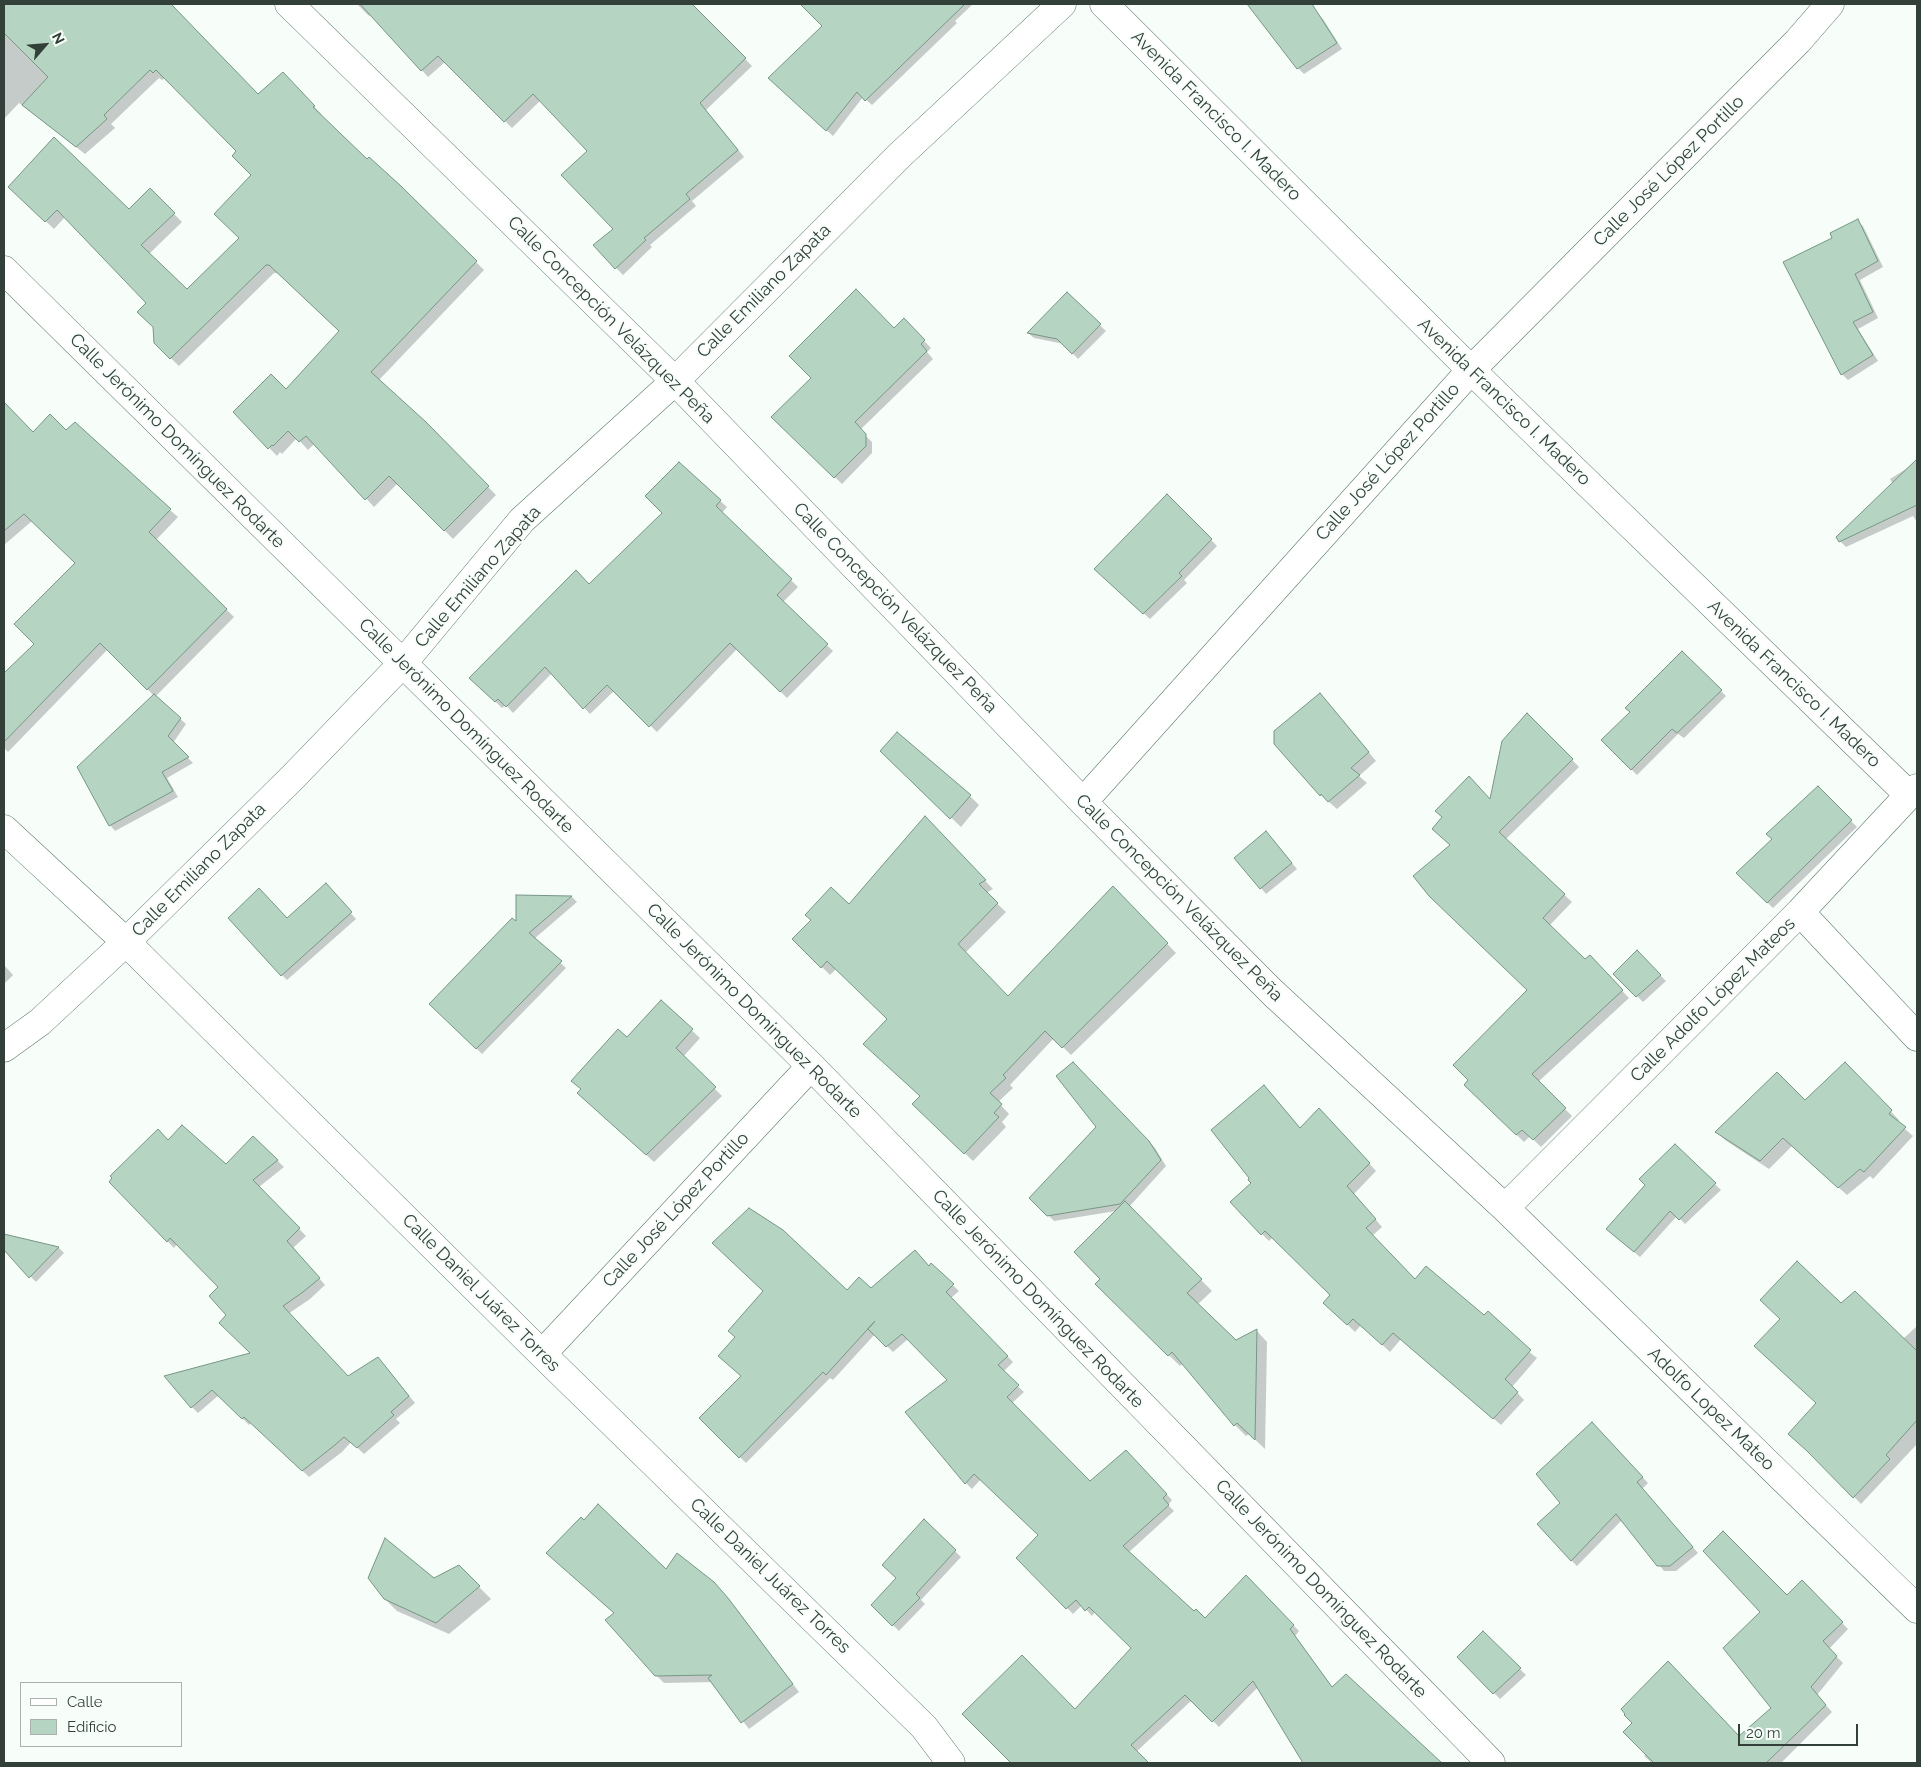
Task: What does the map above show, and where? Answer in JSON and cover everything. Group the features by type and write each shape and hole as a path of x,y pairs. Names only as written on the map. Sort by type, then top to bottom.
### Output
{"street":[{"name":"Calle Concepción Velázquez Peña","path":"289,4 675,381 1083,802 1272,992 1505,1208"},
{"name":"Calle Emiliano Zapata","path":"4,1048 40,1022 126,942 293,777 403,663 522,520 675,381 900,155 1062,4"},
{"name":"Avenida Francisco I. Madero","path":"1104,4 1471,370 1913,791"},
{"name":"Calle José López Portillo","path":"1083,802 1471,370 1798,41 1830,4"},
{"name":"Calle Jerónimo Domínguez Rodarte","path":"4,270 811,1066 1491,1763"},
{"name":"Calle Adolfo López Mateos","path":"1505,1208 1800,912 1913,791"},
{"name":"Calle Daniel Juárez Torres","path":"4,829 126,942 542,1354 924,1726 951,1763"},
{"path":"1800,912 1917,1037"},
{"name":"Calle José López Portillo","path":"542,1354 811,1066"},
{"name":"Adolfo Lopez Mateo","path":"1505,1208 1917,1609"}],"building":[{"path":"4,4 171,4 258,94 283,72 315,106 313,107 367,159 369,157 401,186 477,261 371,372 426,422 489,486 444,531 389,476 365,500 306,436 299,442 288,431 268,449 233,412 271,374 286,389 339,331 269,265 266,265 170,359 154,343 153,327 137,312 146,303 57,210 45,222 8,187 54,137 129,209 150,188 175,213 141,245 187,289 239,238 214,214 251,175 232,156 236,151 156,70 153,73 150,70 104,115 107,119 76,147 22,105 48,77 4,33"},
{"path":"360,4 692,4 746,58 700,103 738,150 686,194 690,199 644,238 646,240 615,269 593,245 613,229 561,175 587,151 533,94 504,122 438,56 421,71"},
{"path":"800,4 965,4 865,101 857,92 826,131 768,78 822,26"},
{"path":"1247,4 1312,4 1337,43 1297,69"},
{"path":"1858,219 1878,261 1855,274 1873,312 1853,322 1873,355 1841,375 1783,262 1832,238 1830,233"},
{"path":"856,289 894,328 904,318 925,340 921,344 927,351 855,422 866,434 866,446 834,478 771,417 811,378 789,356"},
{"path":"1067,292 1101,324 1072,354 1057,339 1027,333"},
{"path":"4,402 33,432 50,414 66,430 75,422 171,509 149,532 227,609 147,690 100,643 4,742 4,673 34,644 14,624 75,563 24,514 4,531"},
{"path":"1917,459 1917,505 1839,542 1836,537"},
{"path":"679,462 721,500 716,506 792,579 777,595 828,644 780,692 730,643 649,727 607,685 583,709 545,667 506,707 498,699 495,702 469,678 576,570 589,584 662,513 645,496"},
{"path":"1167,494 1212,539 1179,573 1182,576 1143,614 1094,569"},
{"path":"1682,651 1722,690 1677,733 1672,729 1631,770 1601,740 1630,712 1625,708"},
{"path":"1320,693 1369,752 1351,768 1360,775 1328,802 1321,794 1320,796 1274,744 1274,731"},
{"path":"154,694 181,718 168,736 189,757 162,772 173,791 109,826 77,767"},
{"path":"1527,713 1573,759 1499,832 1565,894 1543,918 1585,959 1590,955 1623,990 1532,1074 1566,1108 1533,1140 1522,1130 1516,1135 1464,1085 1468,1080 1453,1065 1527,990 1429,896 1413,876 1450,845 1432,829 1442,817 1435,811 1469,776 1490,799 1502,741"},
{"path":"897,732 971,795 950,819 880,751"},
{"path":"1818,786 1852,820 1767,903 1736,873 1772,839 1766,834"},
{"path":"925,816 986,880 979,884 998,903 958,944 1008,996 1113,886 1168,943 1062,1048 1045,1031 1003,1075 1006,1078 990,1093 1002,1104 994,1113 999,1117 964,1154 912,1104 920,1096 863,1044 887,1019 827,961 821,968 792,939 811,920 805,915 831,887 849,904"},
{"path":"1266,831 1292,863 1260,889 1234,858"},
{"path":"326,883 352,912 281,976 228,918 259,888 287,918"},
{"path":"516,895 572,896 529,933 562,961 476,1049 429,1004 512,918 516,921"},
{"path":"1637,950 1661,975 1636,997 1613,974"},
{"path":"661,1000 693,1029 676,1048 716,1087 646,1155 577,1093 581,1089 571,1081 618,1029 627,1037"},
{"path":"1073,1062 1149,1141 1161,1160 1120,1204 1047,1216 1029,1198 1096,1127 1056,1076"},
{"path":"1845,1062 1892,1110 1889,1114 1906,1127 1864,1172 1860,1169 1838,1188 1783,1138 1760,1161 1715,1132 1777,1072 1805,1100"},
{"path":"1264,1085 1300,1128 1319,1108 1370,1163 1347,1186 1376,1219 1366,1228 1415,1279 1426,1266 1484,1315 1488,1311 1531,1350 1505,1379 1518,1392 1493,1419 1393,1333 1382,1345 1353,1319 1347,1325 1323,1303 1330,1295 1265,1231 1261,1235 1230,1202 1251,1183 1211,1130"},
{"path":"182,1125 226,1164 253,1136 278,1160 253,1180 300,1228 287,1241 320,1278 283,1306 348,1376 378,1357 409,1396 391,1412 394,1415 357,1448 344,1437 302,1471 212,1390 191,1408 164,1376 250,1353 219,1323 226,1315 209,1296 218,1287 170,1238 167,1242 109,1182 112,1178 110,1176 158,1129 168,1140"},
{"path":"1675,1144 1716,1183 1679,1220 1670,1211 1634,1252 1606,1229 1645,1185 1639,1179"},
{"path":"1125,1201 1202,1279 1187,1293 1236,1340 1257,1329 1255,1440 1237,1423 1234,1426 1172,1352 1168,1356 1095,1284 1100,1279 1074,1252"},
{"path":"749,1208 783,1230 847,1290 859,1277 871,1288 915,1250 929,1266 931,1263 954,1284 946,1292 1008,1356 998,1365 1019,1385 1007,1397 1090,1481 1126,1450 1167,1494 1163,1498 1169,1505 1123,1546 1194,1611 1196,1609 1205,1618 1246,1575 1294,1625 1290,1629 1332,1687 1346,1674 1442,1763 1303,1763 1253,1681 1212,1722 1185,1695 1131,1745 1149,1763 1011,1763 962,1714 1022,1655 1075,1709 1131,1648 1089,1607 1085,1611 1076,1600 1066,1609 1016,1558 1038,1535 974,1474 965,1484 905,1412 947,1380 902,1334 886,1347 868,1329 875,1321 826,1375 823,1372 739,1458 699,1418 741,1376 718,1356 735,1337 728,1331 763,1291 712,1243"},
{"path":"4,1234 59,1247 29,1278 4,1250"},
{"path":"1797,1261 1841,1303 1855,1291 1917,1351 1917,1420 1886,1455 1890,1459 1853,1498 1788,1434 1816,1403 1754,1346 1780,1319 1760,1300"},
{"path":"1592,1422 1643,1477 1637,1482 1693,1547 1670,1566 1657,1566 1616,1514 1571,1561 1537,1524 1560,1503 1536,1474"},
{"path":"598,1504 666,1569 677,1553 714,1582 793,1684 741,1723 708,1678 712,1675 655,1676 605,1620 614,1613 546,1553 581,1517 584,1520"},
{"path":"924,1519 956,1550 916,1594 920,1598 892,1626 871,1605 896,1578 882,1565"},
{"path":"1723,1531 1787,1595 1802,1580 1843,1622 1823,1641 1837,1656 1811,1687 1826,1705 1766,1763 1654,1763 1623,1732 1632,1723 1621,1709 1668,1661 1739,1736 1771,1708 1723,1648 1760,1612 1703,1551"},
{"path":"385,1538 434,1578 459,1565 480,1586 436,1623 384,1599 368,1578"},
{"path":"1483,1631 1521,1668 1493,1694 1457,1657"}]}
